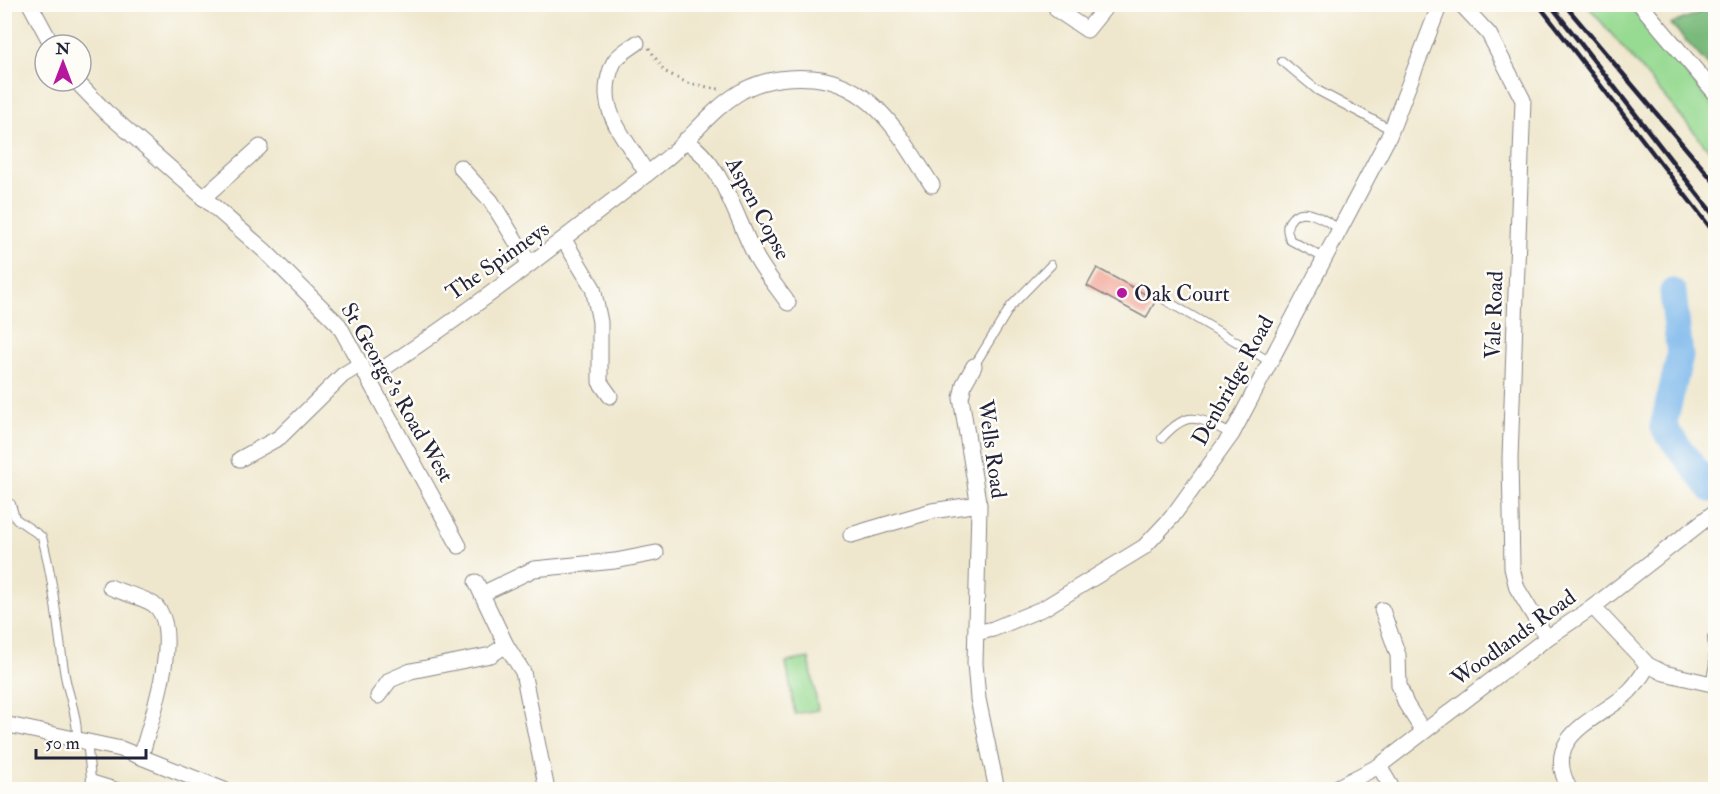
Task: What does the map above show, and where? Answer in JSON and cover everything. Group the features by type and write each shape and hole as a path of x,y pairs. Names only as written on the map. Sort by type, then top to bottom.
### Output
{"street":[{"path":"30,4 46,33"},
{"path":"1057,10 1087,30 1108,4"},
{"name":"Denbridge Road","path":"976,633 993,629 1044,608 1144,547 1172,518 1232,434 1340,229 1392,129 1440,4"},
{"name":"Vale Road","path":"1461,4 1489,34 1523,100 1510,458 1512,568 1517,588 1547,638"},
{"path":"1640,4 1716,94"},
{"path":"637,43 613,63 607,96 612,121 647,174"},
{"name":"The Spinneys","path":"240,459 280,437 343,375 365,371 564,240 647,174 729,99 768,80 812,78 847,88 861,95 882,111 933,185"},
{"name":"St George's Road West","path":"88,93 322,305 339,325 459,546"},
{"name":"Aspen Copse","path":"685,140 701,150 711,164 756,256 788,303"},
{"path":"203,198 260,147"},
{"path":"460,167 491,201 530,264"},
{"path":"564,240 593,288 600,322 600,382 610,396"},
{"name":"Wells Road","path":"975,366 964,384 961,398 979,504 976,633"},
{"path":"852,535 933,511 979,504"},
{"name":"Woodlands Road","path":"1332,789 1379,766 1547,638 1593,607 1716,511"},
{"path":"547,789 523,672 506,645 480,588 534,568 615,561 656,553"},
{"path":"110,587 153,604 165,619 168,629 162,674 141,756"},
{"path":"1593,607 1648,665 1664,674 1713,684"},
{"path":"1382,610 1398,655 1399,685 1406,704 1423,731"},
{"path":"976,633 978,699 997,789"},
{"path":"378,696 390,680 411,671 491,655 506,645"},
{"path":"1568,787 1562,762 1572,732 1623,697 1638,683 1648,665"},
{"path":"4,724 82,739 141,756 224,789"},
{"path":"1379,766 1393,789"}],"lane":[{"path":"1282,61 1317,90 1392,129"},
{"path":"1324,258 1290,240 1287,230 1288,222 1295,214 1305,212 1340,229"},
{"name":"Wells Road","path":"975,366 1011,306 1051,265"},
{"path":"1165,300 1269,362"},
{"path":"1162,438 1174,423 1188,416 1199,418 1232,434"},
{"path":"11,504 15,518 42,537 53,583 64,670 91,779 89,789"},
{"path":"1712,637 1713,684"},
{"path":"91,779 127,789"}],"path":[{"path":"637,43 649,48 664,71 687,83 718,87 729,99"}],"green space":[{"path":"1587,5 1630,5 1715,108 1715,157"},
{"path":"1701,5 1715,5 1715,73 1671,24 1701,12"},
{"path":"809,658 818,710 795,714 786,662"}],"building":[{"name":"Oak Court","path":"1097,268 1156,300 1146,318 1087,286"}],"waterway":[{"path":"1673,292 1680,356 1663,427 1711,489"}],"railway":[{"path":"1538,4 1716,235"},
{"path":"1550,4 1716,218"},
{"path":"1564,4 1716,184"}],"place":[{"name":"Oak Court","path":"1122,293"}]}
